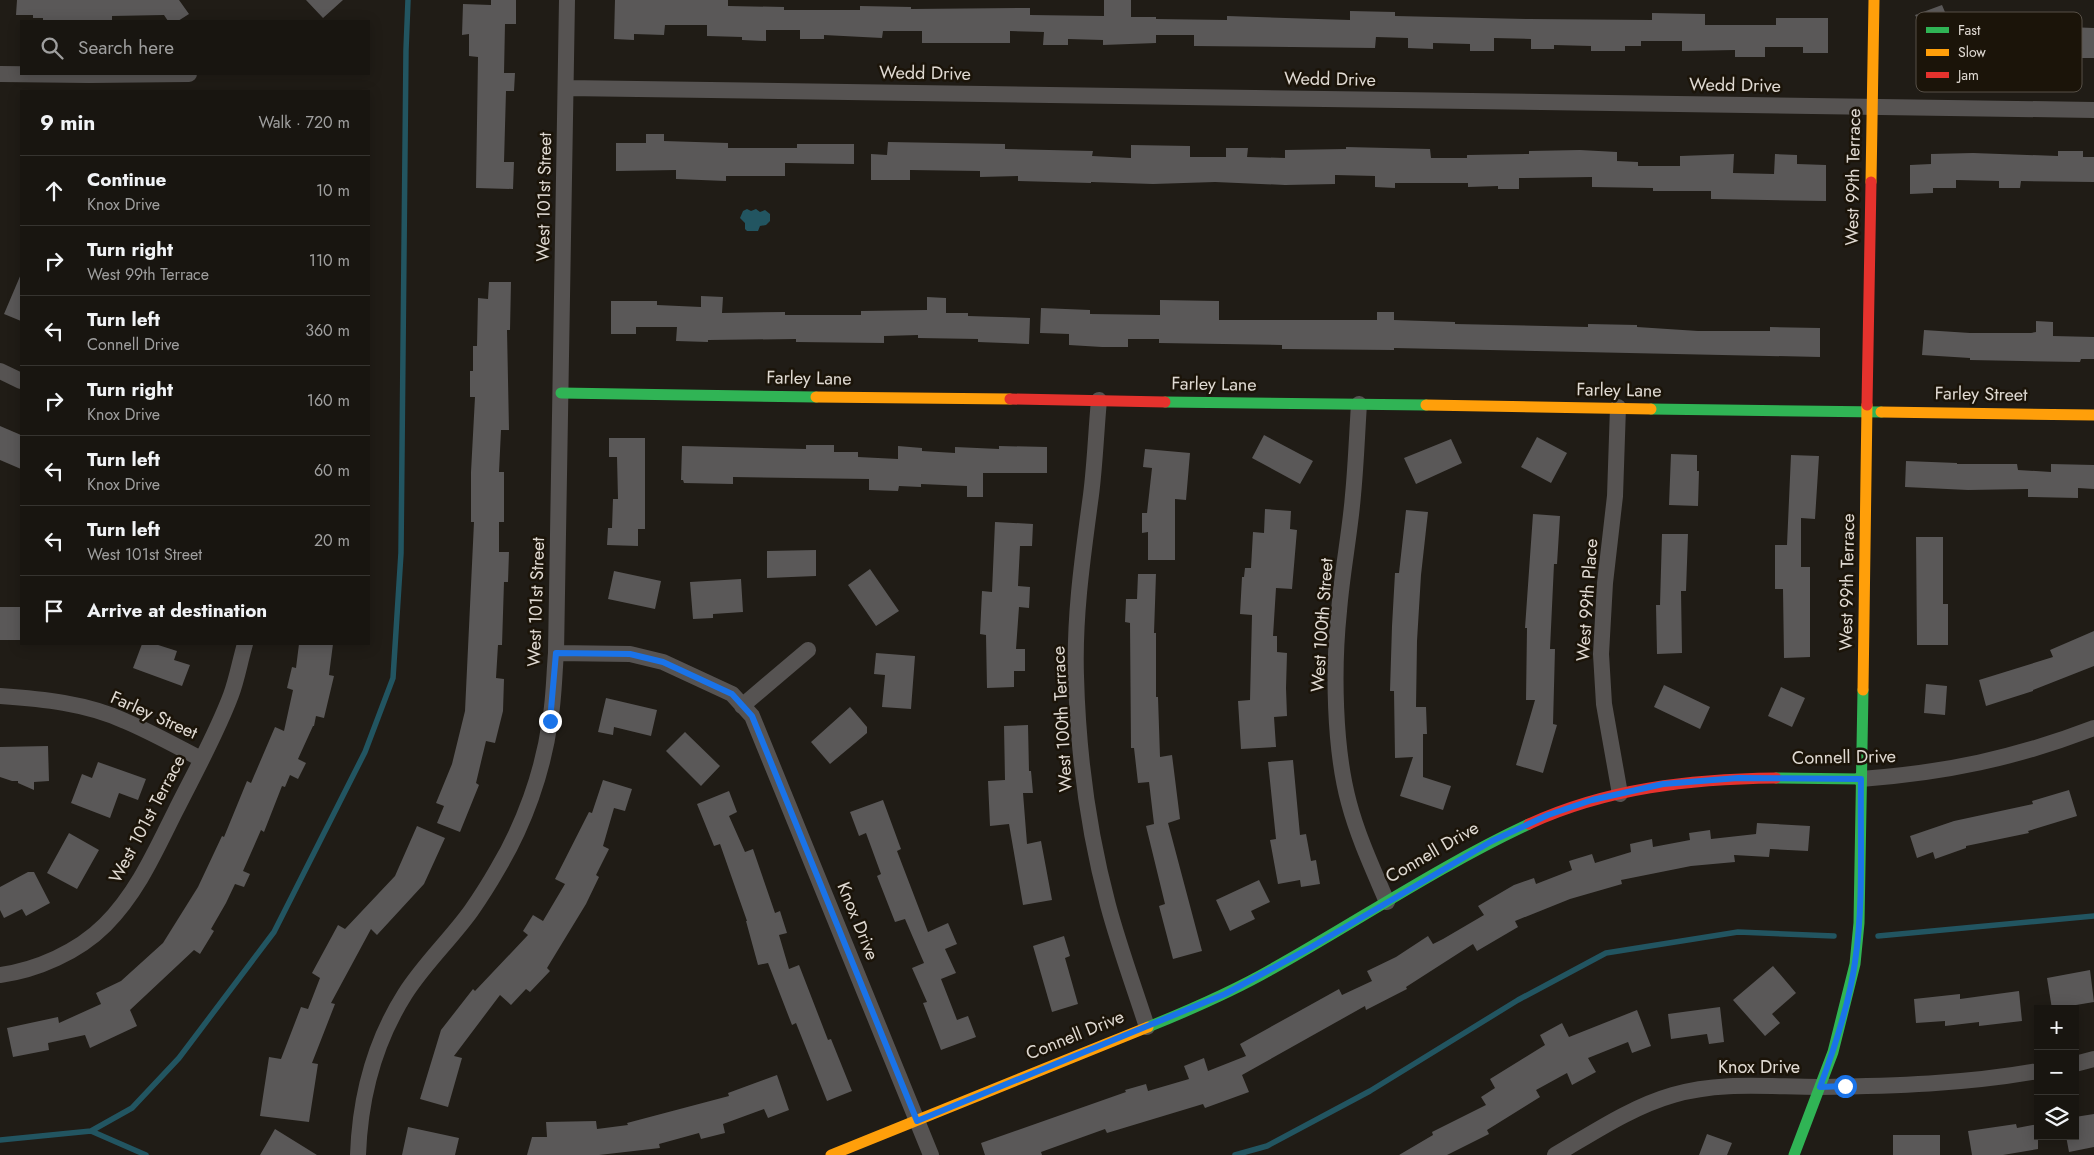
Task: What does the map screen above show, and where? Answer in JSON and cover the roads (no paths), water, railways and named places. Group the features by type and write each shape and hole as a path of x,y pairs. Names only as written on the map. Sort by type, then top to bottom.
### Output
{"street":[{"name":"West 101st Street","path":"358,1155 362,1101 374,1058 389,1023 418,977 471,912 498,869 521,824 540,768 550,721 556,653 567,0"},
{"name":"West 99th Terrace","path":"1794,1155 1834,1052 1855,964 1859,923 1874,0"},
{"path":"0,74 20,74"},
{"name":"Wedd Drive","path":"566,88 2094,110"},
{"path":"0,371 20,381"},
{"name":"Farley Lane","path":"561,393 1867,412"},
{"name":"West 100th Terrace","path":"1099,400 1091,493 1080,567 1077,610 1076,675 1079,740 1086,794 1108,907 1147,1027"},
{"name":"West 100th Street","path":"1358,404 1354,495 1339,612 1336,701 1341,757 1348,802 1387,902"},
{"name":"West 99th Place","path":"1618,408 1615,496 1605,583 1601,654 1604,704 1620,794"},
{"name":"Farley Street","path":"1867,412 2094,415"},
{"name":"West 101st Terrace","path":"0,975 44,964 62,956 90,938 124,904 144,875 231,695 245,645"},
{"path":"742,706 808,650"},
{"name":"Knox Drive","path":"556,653 630,654 663,662 732,694 752,716 931,1155"},
{"name":"Farley Street","path":"0,696 44,699 97,711 124,720 201,759"},
{"name":"Connell Drive","path":"831,1155 1225,994 1308,949 1492,841 1548,815 1592,800 1663,784 1713,779 1861,779 1933,772 2008,757 2094,728"},
{"path":"2079,1063 2094,1059"},
{"name":"Knox Drive","path":"1556,1155 1636,1109 1672,1095 1711,1087 1908,1085 2001,1078 2034,1073"}],"water":[{"path":"747,209 751,211 756,209 760,212 765,210 770,214 770,221 766,225 760,226 758,231 747,231 745,223 740,218 743,211"}],"waterway":[{"path":"0,1140 91,1131 132,1108 179,1058 274,932 365,752 393,678 401,553 408,0"},
{"path":"1878,936 2094,916"},
{"path":"1235,1155 1267,1146 1370,1091 1518,1000 1606,953 1738,932 1834,936"},
{"path":"91,1131 146,1155"}]}
